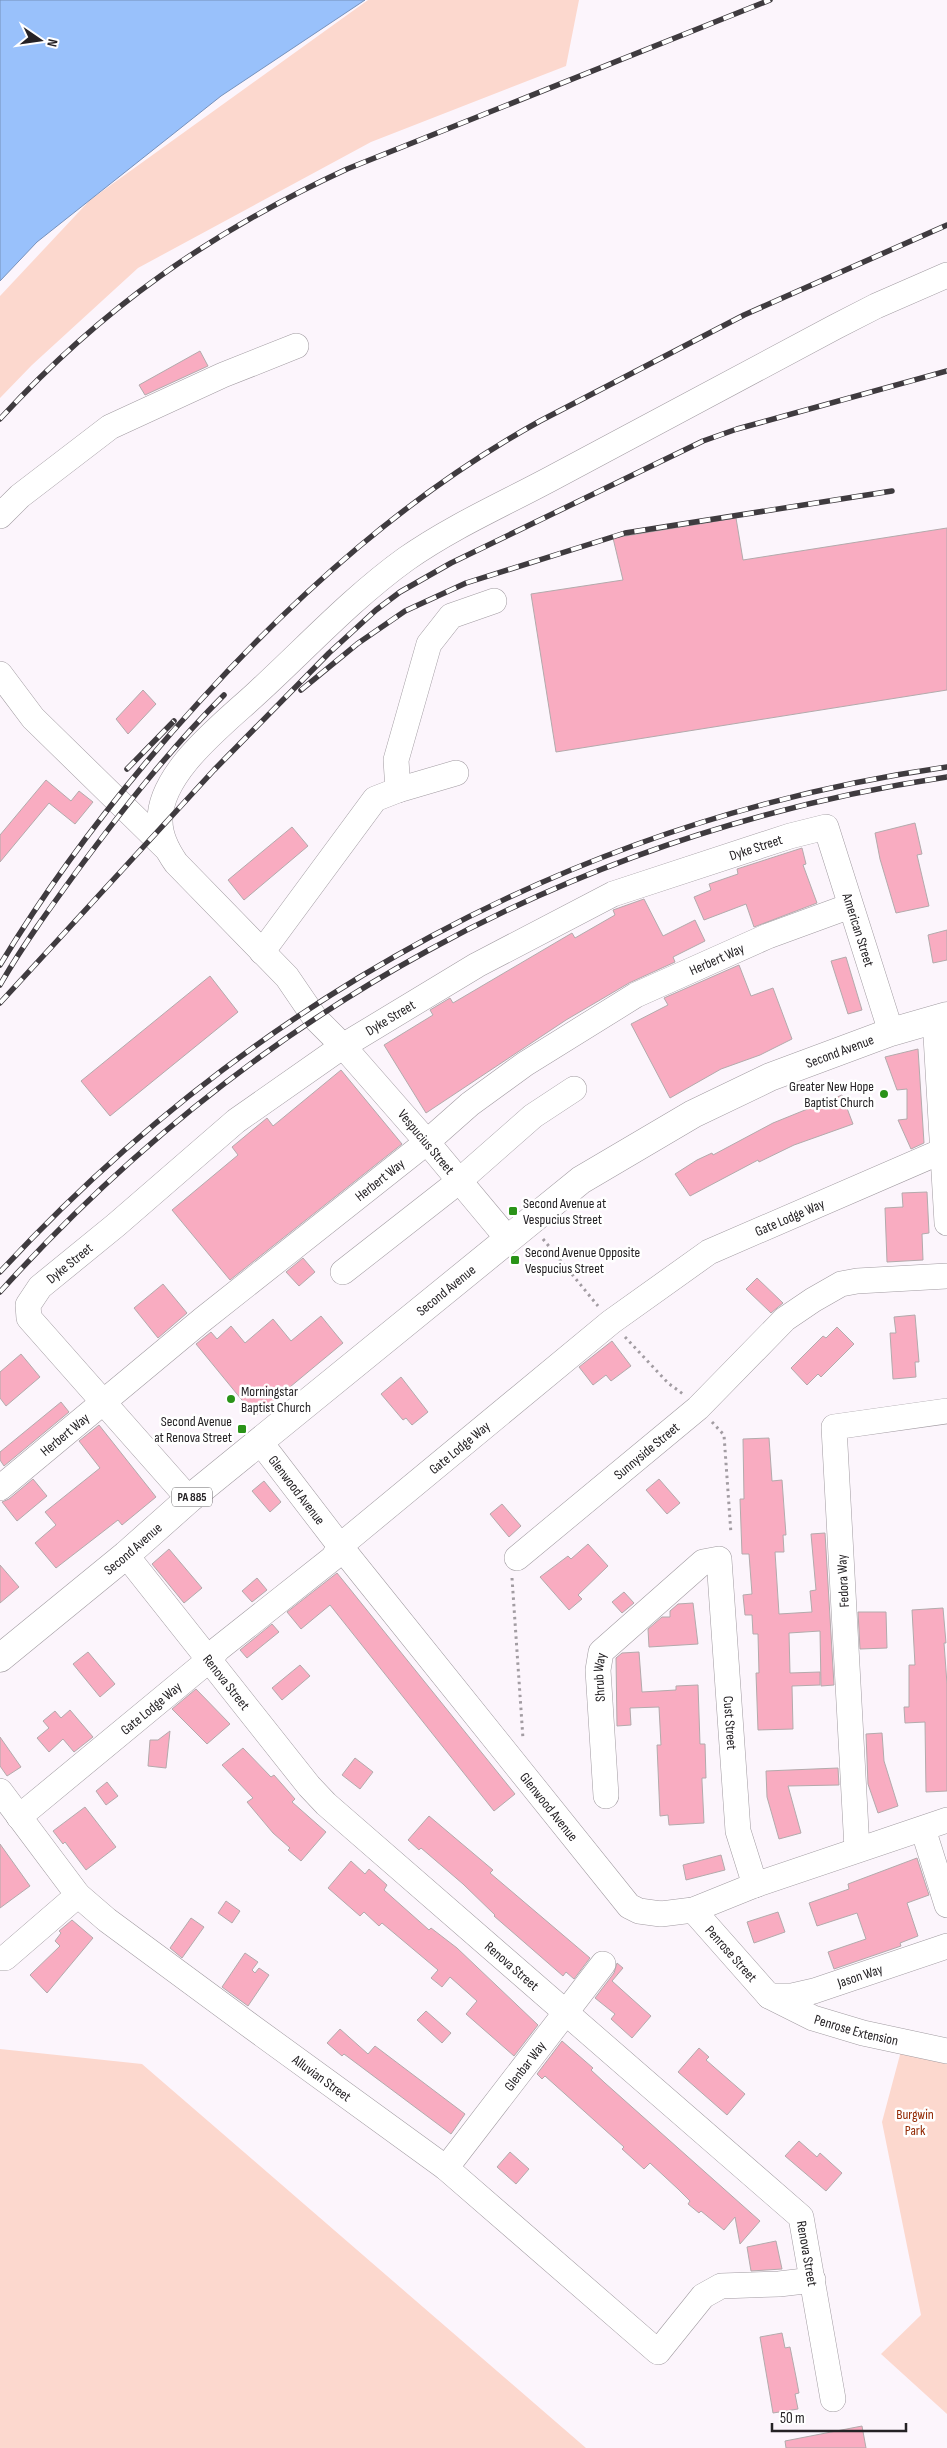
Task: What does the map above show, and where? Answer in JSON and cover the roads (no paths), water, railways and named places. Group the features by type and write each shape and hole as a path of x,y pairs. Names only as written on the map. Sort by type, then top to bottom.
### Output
{"main road":[{"name":"Second Avenue","path":"0,1658 126,1555 189,1499 261,1443 581,1180 693,1114 785,1071 891,1032 941,1017"}],"street":[{"path":"167,849 162,837 160,820 162,803 167,790 182,767 211,735 379,579 431,543 835,327 876,306 947,276"},
{"path":"0,516 20,496 110,427 222,375 296,346"},
{"path":"398,790 396,760 429,644 452,616 494,601"},
{"path":"0,674 33,718 167,849"},
{"path":"262,952 375,799 398,790 456,774"},
{"name":"American Street","path":"826,828 891,1032"},
{"name":"Dyke Street","path":"105,1401 29,1318 28,1305 40,1287 116,1225 236,1121 343,1046 477,965 613,894 790,836 826,828"},
{"name":"Vespucius Street","path":"167,849 191,880 292,985 315,1018 343,1046 427,1142 458,1182 508,1239"},
{"name":"Herbert Way","path":"0,1488 202,1320 427,1142 470,1104 525,1064 636,996 768,936 850,906"},
{"path":"941,1017 947,1223"},
{"path":"343,1272 458,1182 533,1116 574,1089"},
{"name":"Gate Lodge Way","path":"19,1816 209,1660 218,1649 333,1558 340,1546 610,1322 709,1252 944,1150"},
{"name":"Sunnyside Street","path":"517,1558 698,1408 785,1319 813,1300 841,1284 857,1281 947,1276"},
{"path":"105,1401 189,1499"},
{"name":"Fedora Way","path":"858,1849 834,1427 947,1412"},
{"name":"Glenwood Avenue","path":"261,1443 340,1546 629,1906 639,1911 661,1914 693,1910 755,1885 947,1820"},
{"name":"Renova Street","path":"126,1555 298,1773 326,1804 490,1945 565,2014 802,2218 833,2399"},
{"name":"Shrub Way","path":"606,1796 598,1670 601,1652 704,1562 719,1559"},
{"name":"Cust Street","path":"719,1559 738,1831 755,1885"},
{"name":"Alluvian Street","path":"1,1794 78,1895 252,2027 446,2168 658,2352 703,2296 721,2286 779,2284 813,2280"},
{"path":"923,1829 947,1904"},
{"path":"0,1958 5,1958 78,1895"},
{"name":"Penrose Street","path":"693,1910 770,1996"},
{"name":"Jason Way","path":"770,1996 792,1996 814,1991 947,1946"},
{"name":"Glenbar Way","path":"446,2168 603,1964"},
{"name":"Penrose Extension","path":"770,1996 813,2018 863,2033 947,2051"}],"water":[{"path":"0,0 365,0 221,96 37,242 0,281"}],"railway":[{"path":"0,419 78,342 119,308 160,276 249,219 347,169 770,0"},
{"path":"0,965 45,896 93,829 145,764 199,702 276,622 358,547 401,513 492,449 540,421 744,315 947,225"},
{"path":"0,1003 214,770 329,653 376,610 400,592 451,563 703,441 737,429 947,371"},
{"path":"301,690 357,644 405,611 466,583 625,533 892,491"},
{"path":"0,985 47,913 112,825 165,759 224,695"},
{"path":"127,769 174,721"},
{"path":"0,1272 98,1174 202,1086 313,1006 430,937 552,878 680,830 811,792 947,767"},
{"path":"0,1292 98,1192 202,1101 312,1021 428,951 550,891 677,842 810,804 947,777"}],"place":[{"name":"Greater New Hope Baptist Church","path":"884,1094"},
{"name":"Second Avenue at Vespucius Street","path":"513,1211"},
{"name":"Second Avenue Opposite Vespucius Street","path":"515,1260"},
{"name":"Morningstar Baptist Church","path":"231,1399"},
{"name":"Second Avenue at Renova Street","path":"242,1429"}],"park label":[{"name":"Burgwin Park","path":"915,2122"}]}
